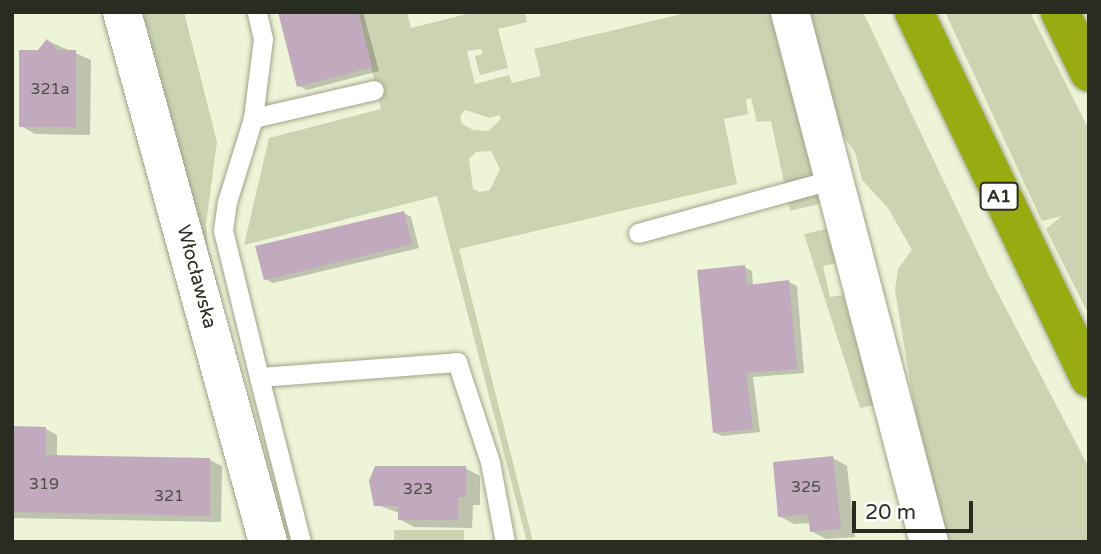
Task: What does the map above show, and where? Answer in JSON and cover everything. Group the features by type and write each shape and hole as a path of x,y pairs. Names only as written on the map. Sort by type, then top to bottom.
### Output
{"highway":[{"name":"A1","path":"915,12 1089,378"},
{"path":"1060,12 1089,72"}],"street":[{"name":"Włocławska","path":"122,12 268,542"},
{"path":"790,12 929,542"}],"lane":[{"path":"257,12 263,39 253,118 227,202 223,230 301,542"},
{"path":"253,118 374,90"},
{"path":"638,233 834,179"},
{"path":"259,377 457,362 490,462 505,542"}],"green space":[{"path":"141,12 184,12 217,142 206,224 208,248 284,542"},
{"path":"358,12 407,12 411,28 475,12 525,12 527,22 498,29 508,68 480,75 475,56 483,54 481,49 467,51 475,84 509,75 512,83 541,76 534,49 690,12 774,12 827,202 790,211 771,121 757,122 751,98 746,100 748,114 724,119 737,184 459,249 533,542 527,542 437,196 244,245 269,138 381,109","holes":["465,110 490,118 499,115 501,119 488,131 473,130 462,124 460,116","491,151 500,169 490,190 480,192 473,189 469,159 476,152"]},
{"path":"809,12 863,12 989,276 1089,468 1089,542 947,542 922,455 895,290 898,269 912,250 888,208 862,180 855,152 840,131"},
{"path":"945,12 1030,12 1089,130 1089,315 1046,229 1062,216 1042,221"},
{"path":"826,229 836,263 823,266 830,297 843,295 874,405 860,408 804,234"},
{"path":"394,530 464,530 464,542 394,542"}],"building":[{"path":"278,12 358,12 372,67 297,87"},
{"path":"47,39 57,50 76,50 76,127 19,127 19,50 38,50"},
{"path":"404,211 412,244 264,280 255,246"},
{"path":"745,265 747,285 789,280 797,369 746,373 753,429 713,433 697,270"},
{"path":"12,426 46,427 46,455 210,458 210,516 12,512"},
{"path":"833,456 841,529 810,532 808,514 778,517 773,462"},
{"path":"375,466 466,466 466,497 458,497 458,520 398,520 398,506 374,506 369,481"}]}
